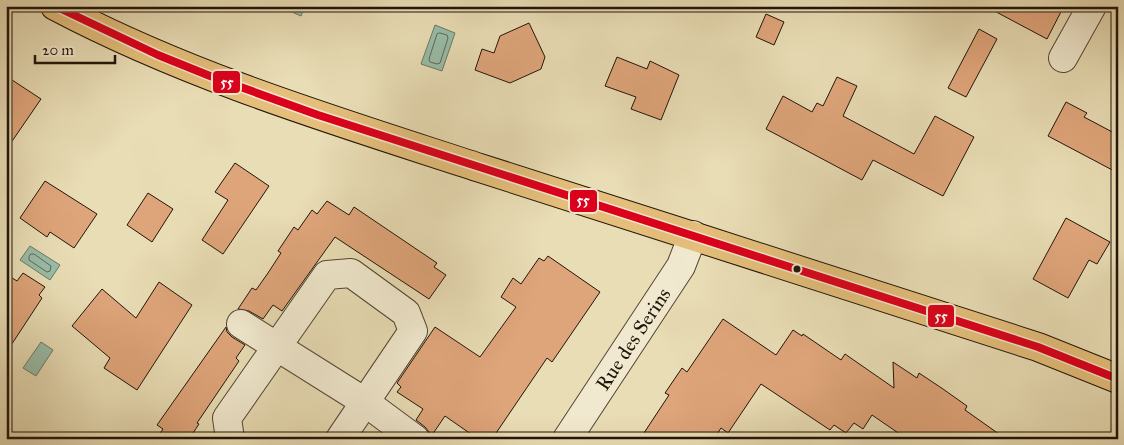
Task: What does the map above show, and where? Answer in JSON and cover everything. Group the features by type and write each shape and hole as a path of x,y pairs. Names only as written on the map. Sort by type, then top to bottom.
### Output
{"main road":[{"path":"55,6 110,35 174,62 298,108 1038,347 1118,379"}],"street":[{"path":"1062,58 1092,6"},
{"name":"Rue des Serins","path":"567,439 681,266 693,235"},
{"path":"230,439 227,418 327,275 351,273 406,313 413,331 340,439"},
{"path":"241,324 364,402 416,439"}],"water":[{"path":"286,6 305,6 301,16 285,9"},
{"path":"435,25 455,33 442,71 421,64"},
{"path":"30,246 60,265 50,280 20,260"},
{"path":"41,342 53,350 36,376 23,368"}],"building":[{"path":"985,6 1064,6 1047,39"},
{"path":"766,14 784,22 774,45 756,37"},
{"path":"529,23 545,57 541,69 510,83 475,70 482,49 494,53 500,36"},
{"path":"979,29 997,39 966,97 948,88"},
{"path":"617,57 647,69 650,61 679,75 661,120 631,109 636,97 605,86"},
{"path":"6,76 41,99 6,150"},
{"path":"837,77 857,86 843,116 914,154 935,116 974,137 943,196 873,160 862,180 766,129 783,96 812,112 817,103 823,106"},
{"path":"1066,102 1087,113 1084,117 1118,135 1118,173 1048,136"},
{"path":"235,163 269,186 223,254 202,240 228,200 215,192"},
{"path":"45,181 97,214 74,248 50,232 47,237 20,218"},
{"path":"148,193 173,209 152,242 127,225"},
{"path":"327,201 349,215 354,207 437,263 434,267 446,275 429,299 335,237 282,311 273,305 263,319 249,311 238,309 252,288 256,290 268,273 281,253 278,251 294,227 298,230 312,210 317,214"},
{"path":"1066,218 1110,242 1097,264 1089,260 1068,298 1033,279"},
{"path":"548,256 600,292 552,362 547,358 492,439 478,439 445,416 430,438 429,432 416,420 423,409 397,392 401,387 397,383 435,327 480,357 516,307 501,297 513,278 521,284 539,258 544,261"},
{"path":"23,273 45,287 39,295 42,298 6,353 6,274 17,281"},
{"path":"159,282 192,305 137,390 104,368 110,358 72,326 102,289 136,318"},
{"path":"723,319 776,355 793,330 802,336 803,334 841,360 845,354 894,388 893,362 917,378 919,373 967,406 965,410 1006,439 907,439 872,415 863,429 854,423 846,433 834,425 830,430 761,384 728,433 721,428 714,439 640,439 669,395 665,393 682,368 687,372"},
{"path":"226,327 227,332 232,337 245,345 236,358 239,361 197,423 199,424 189,439 156,439 163,429 157,425"}],"transit line":[{"name":"55","path":"55,6 158,55 318,115 1038,347 1118,379"}]}
